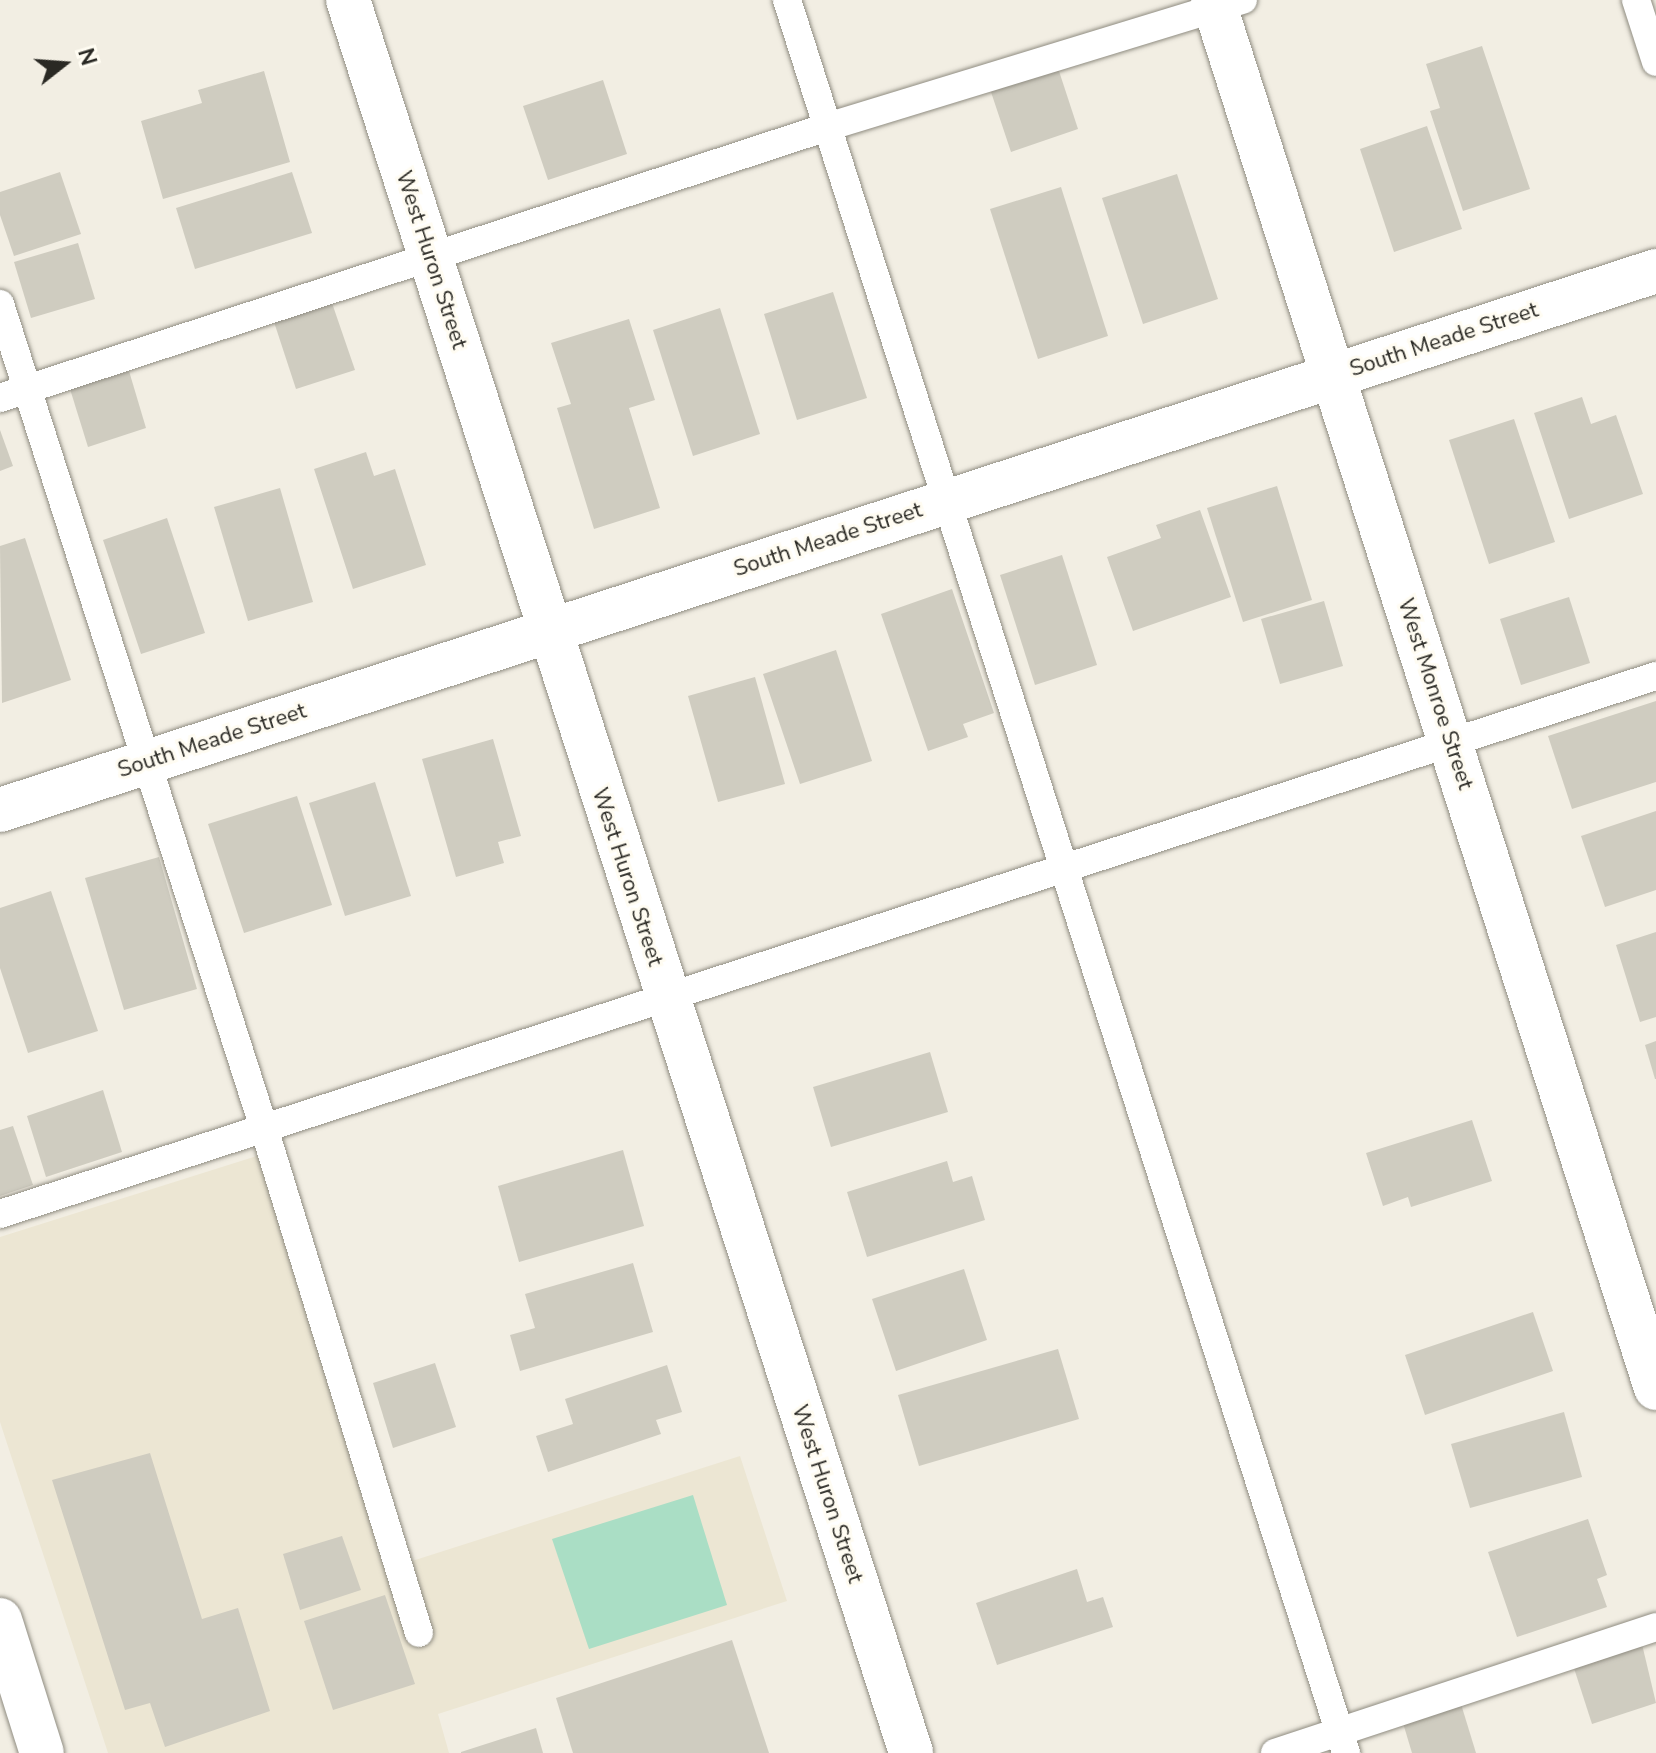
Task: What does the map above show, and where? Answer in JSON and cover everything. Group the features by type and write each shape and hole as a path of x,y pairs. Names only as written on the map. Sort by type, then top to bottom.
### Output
{"street":[{"name":"West Huron Street","path":"348,0 666,998 911,1753"},
{"name":"West Monroe Street","path":"1224,3 1333,376 1656,1388"},
{"name":"South Meade Street","path":"0,810 1656,271"},
{"path":"0,1620 42,1753"}],"lane":[{"path":"787,0 1342,1742"},
{"path":"1636,0 1656,62"},
{"path":"13,394 827,127 1224,3"},
{"path":"0,304 13,394 145,762 264,1128 419,1633"},
{"path":"0,1214 1656,676"},
{"path":"1275,1753 1342,1742 1656,1627"}],"shaded area":[{"path":"263,1154 387,1569 740,1456 787,1601 438,1714 449,1753 108,1753 0,1422 0,1237"}],"green space":[{"path":"693,1495 727,1605 589,1649 552,1539"}],"building":[{"path":"1482,46 1530,189 1463,211 1430,111 1440,108 1426,64"},
{"path":"1058,68 1078,129 1011,152 991,92"},
{"path":"264,71 290,162 163,199 141,121 202,103 198,90"},
{"path":"603,80 627,154 548,180 523,106"},
{"path":"1427,126 1462,229 1394,252 1360,149"},
{"path":"60,172 81,234 14,256 0,215 0,192"},
{"path":"292,172 312,233 195,269 176,208"},
{"path":"1177,174 1218,299 1143,324 1102,198"},
{"path":"1061,187 1108,336 1038,359 990,209"},
{"path":"78,243 95,299 31,318 14,262"},
{"path":"833,292 867,398 797,420 764,314"},
{"path":"332,303 355,370 296,389 274,322"},
{"path":"720,308 760,434 693,456 653,330"},
{"path":"629,319 655,400 629,408 660,508 594,529 557,408 571,404 551,343"},
{"path":"129,371 146,428 88,447 70,389"},
{"path":"1582,397 1591,424 1616,415 1643,494 1569,519 1534,413"},
{"path":"1514,419 1555,542 1489,564 1449,440"},
{"path":"0,430 13,466 0,471"},
{"path":"366,452 374,476 395,469 426,565 353,589 314,469"},
{"path":"1277,486 1312,600 1243,622 1207,508"},
{"path":"280,488 313,602 248,621 214,507"},
{"path":"1200,510 1231,597 1133,631 1107,557 1161,538 1156,525"},
{"path":"167,518 205,633 141,654 103,540"},
{"path":"25,538 71,680 2,703 0,546"},
{"path":"1062,555 1097,665 1035,685 1000,575"},
{"path":"952,589 994,713 963,724 968,737 928,751 881,614"},
{"path":"1569,597 1590,663 1521,685 1500,619"},
{"path":"1324,601 1343,666 1280,684 1261,619"},
{"path":"836,650 872,761 800,784 763,674"},
{"path":"755,677 785,784 718,802 688,696"},
{"path":"1656,701 1656,782 1572,809 1548,736"},
{"path":"493,739 521,836 498,842 504,863 456,877 422,759"},
{"path":"375,782 411,896 345,916 309,803"},
{"path":"297,796 332,905 244,933 208,824"},
{"path":"1656,811 1656,890 1605,907 1581,836"},
{"path":"159,857 197,989 124,1010 85,878"},
{"path":"51,891 98,1031 28,1053 0,968 0,908"},
{"path":"1656,932 1656,1017 1640,1022 1616,945"},
{"path":"1656,1041 1656,1079 1655,1079 1645,1045"},
{"path":"930,1052 948,1112 831,1147 813,1087"},
{"path":"103,1090 122,1152 46,1177 27,1116"},
{"path":"1472,1120 1492,1181 1411,1207 1408,1197 1383,1206 1366,1153"},
{"path":"13,1126 33,1185 0,1196 0,1130"},
{"path":"623,1150 644,1226 519,1262 498,1186"},
{"path":"947,1161 953,1182 972,1176 985,1220 867,1257 847,1192"},
{"path":"633,1263 653,1332 520,1371 510,1335 535,1328 525,1294"},
{"path":"964,1269 987,1340 896,1371 872,1299"},
{"path":"1533,1312 1553,1371 1425,1415 1405,1355"},
{"path":"1058,1349 1079,1419 919,1466 898,1395"},
{"path":"435,1363 456,1427 393,1448 373,1383"},
{"path":"667,1365 682,1412 656,1420 661,1434 548,1472 536,1436 573,1424 565,1399"},
{"path":"1564,1412 1582,1477 1470,1508 1451,1444"},
{"path":"150,1453 202,1619 238,1608 270,1711 165,1747 150,1703 125,1710 52,1480"},
{"path":"1588,1519 1607,1575 1597,1579 1607,1607 1517,1637 1488,1552"},
{"path":"342,1536 361,1590 300,1610 283,1554"},
{"path":"1077,1569 1087,1602 1103,1597 1113,1627 997,1665 976,1603"},
{"path":"385,1595 415,1684 333,1710 304,1621"},
{"path":"732,1640 769,1753 573,1753 556,1698"},
{"path":"1641,1640 1656,1703 1592,1724 1572,1662"},
{"path":"1461,1704 1476,1753 1412,1753 1403,1723"},
{"path":"536,1728 543,1753 461,1753 461,1752"}]}
